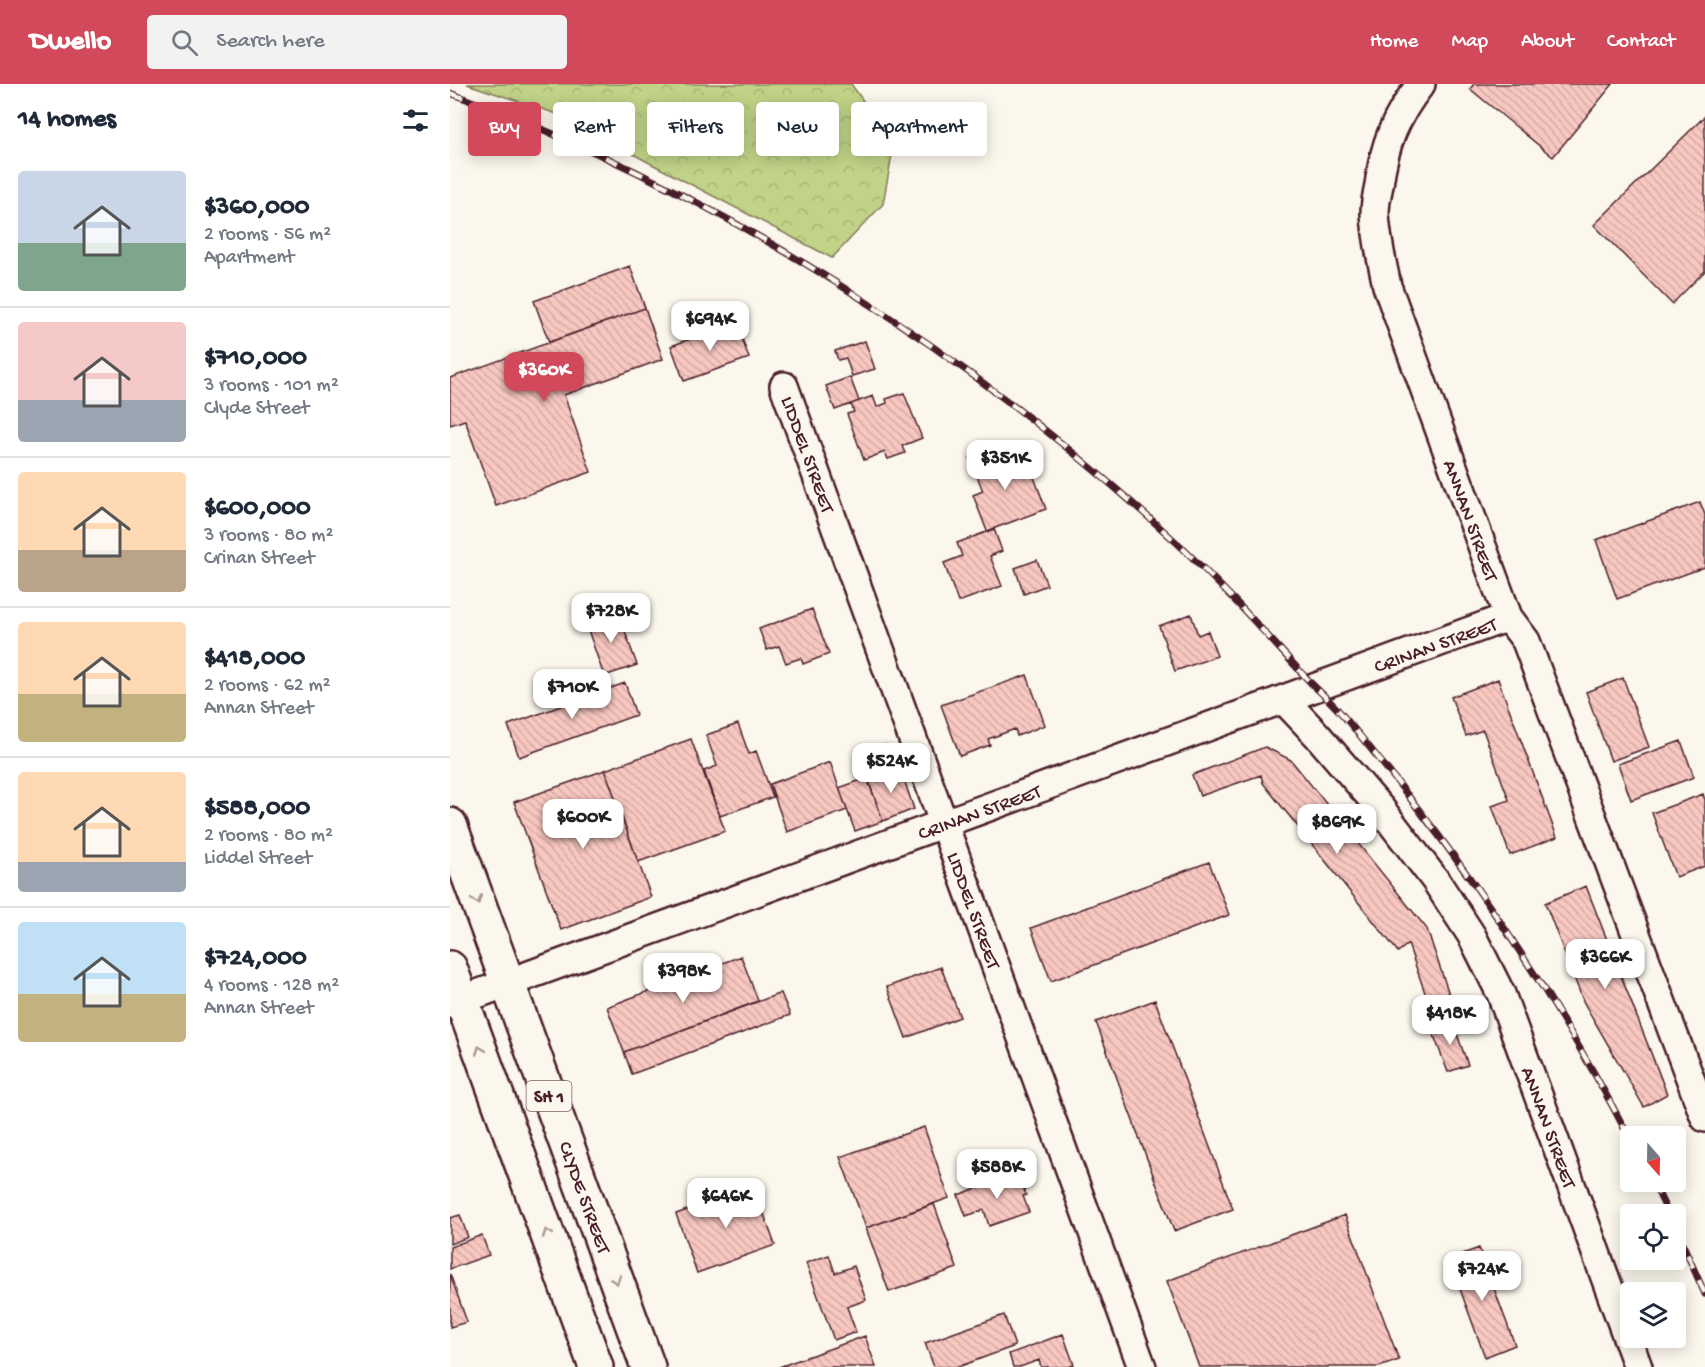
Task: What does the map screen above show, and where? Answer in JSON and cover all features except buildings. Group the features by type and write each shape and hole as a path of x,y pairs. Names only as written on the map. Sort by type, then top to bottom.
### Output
{"highway":[{"name":"CLYDE STREET","path":"450,825 648,1367"},
{"name":"SH 1","path":"450,968 456,1002 596,1367"}],"street":[{"name":"ANNAN STREET","path":"1421,84 1407,103 1388,140 1380,177 1375,211 1379,249 1387,286 1508,617 1526,640 1705,1118"},
{"name":"LIDDEL STREET","path":"784,386 1142,1367"},
{"name":"CRINAN STREET","path":"456,1002 1508,617"},
{"name":"ANNAN STREET","path":"1284,700 1381,808 1436,881 1472,936 1501,994 1638,1367"}],"green space":[{"path":"467,84 851,84 864,102 851,102 851,156 892,156 883,204 832,258 635,155 635,102 553,102 553,113 541,109 541,102 521,102"}],"railway":[{"path":"450,93 549,132 647,177 742,227 835,282 925,341 1012,404 1096,472 1176,542 1228,593 1339,711 1437,834 1468,875 1526,961 1580,1049 1623,1126"},
{"path":"1658,1192 1664,1204"},
{"path":"1686,1251 1705,1294"}]}
